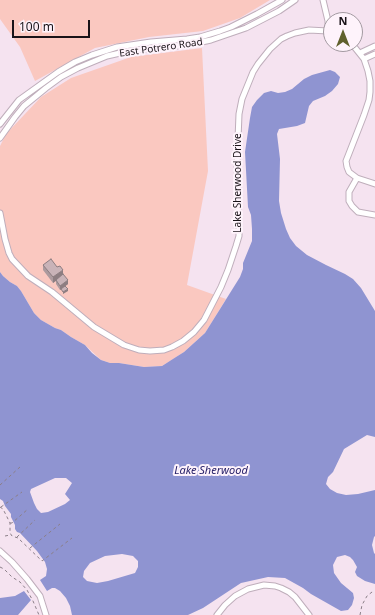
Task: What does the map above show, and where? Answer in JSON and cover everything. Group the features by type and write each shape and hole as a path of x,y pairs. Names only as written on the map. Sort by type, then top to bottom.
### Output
{"street":[{"name":"East Potrero Road","path":"0,124 19,100 58,72 75,62 117,47 187,39 214,33 231,27 282,0"},
{"name":"East Potrero Road","path":"0,138 24,106 56,81 78,68 107,56 129,51 188,45 211,40 246,28 279,11 295,0"},
{"path":"322,0 325,12"},
{"name":"Lake Sherwood Drive","path":"0,213 5,239 12,258 28,276 52,292 94,327 124,345 139,350 164,350 183,341 194,332 204,320 221,287 239,236 237,165 239,114 242,99 253,72 270,49 281,39 295,33 309,30 323,31"},
{"path":"375,46 360,53 364,59 370,81 369,100 346,161 349,172 357,178 375,184"},
{"path":"364,59 375,54"},
{"path":"357,178 349,192 349,201 358,212 375,215"},
{"path":"0,551 22,573 40,596 46,615"},
{"path":"217,615 235,596 248,589 264,585 275,586 289,592 309,615"}],"path":[{"path":"0,485 20,467"},
{"path":"22,492 0,507 3,509 10,523 10,533 12,536 17,538 42,561 72,538"},
{"path":"10,523 12,523 28,509"},
{"path":"17,538 35,520"},
{"path":"30,549 60,524"},
{"path":"5,536 11,534"},
{"path":"0,567 20,582 27,590 38,615"},
{"path":"360,615 362,605 367,596 372,592 375,592"}],"shaded area":[{"path":"0,0 270,0 240,18 203,31 149,37 95,48 35,81 20,47 0,19"},
{"path":"202,48 208,171 187,285 226,299 205,333 184,352 162,366 144,367 110,363 101,360 85,345 41,320 34,313 17,286 10,282 0,272 0,146 6,134 41,97 71,78 131,57"}],"water":[{"name":"Lake Sherwood","path":"330,70 335,72 340,77 338,84 332,91 313,101 309,106 305,123 279,129 277,134 280,159 279,201 286,229 296,246 307,255 353,279 361,288 375,311 375,437 367,435 344,449 333,472 328,477 326,484 330,489 337,493 346,495 375,490 375,536 372,545 375,554 375,584 365,581 357,576 355,572 357,567 353,560 345,555 337,557 333,565 334,573 341,583 353,593 354,598 352,605 348,610 341,611 285,578 268,577 241,583 203,608 188,615 72,615 66,598 60,591 52,588 47,591 40,580 46,576 47,569 45,562 37,551 20,533 17,532 11,514 3,501 0,499 0,272 10,282 17,286 34,313 41,320 85,345 101,360 110,363 144,367 162,366 184,352 205,333 240,277 243,269 243,263 252,241 251,215 248,207 245,152 252,107 264,93 271,91 278,93 285,92 312,75","holes":["55,478 66,478 72,483 65,494 70,500 48,512 41,513 34,503 30,492 31,489","122,554 133,556 138,561 138,567 135,573 97,583 87,581 83,577 84,571 90,563 105,556"]},
{"path":"24,591 31,600 18,615 0,615 0,598 15,596"}],"building":[{"path":"51,259 57,267 60,266 63,270 53,277 43,265"},
{"path":"63,274 68,280 60,286 56,280"},
{"path":"65,286 68,289 63,292 61,289"}]}
